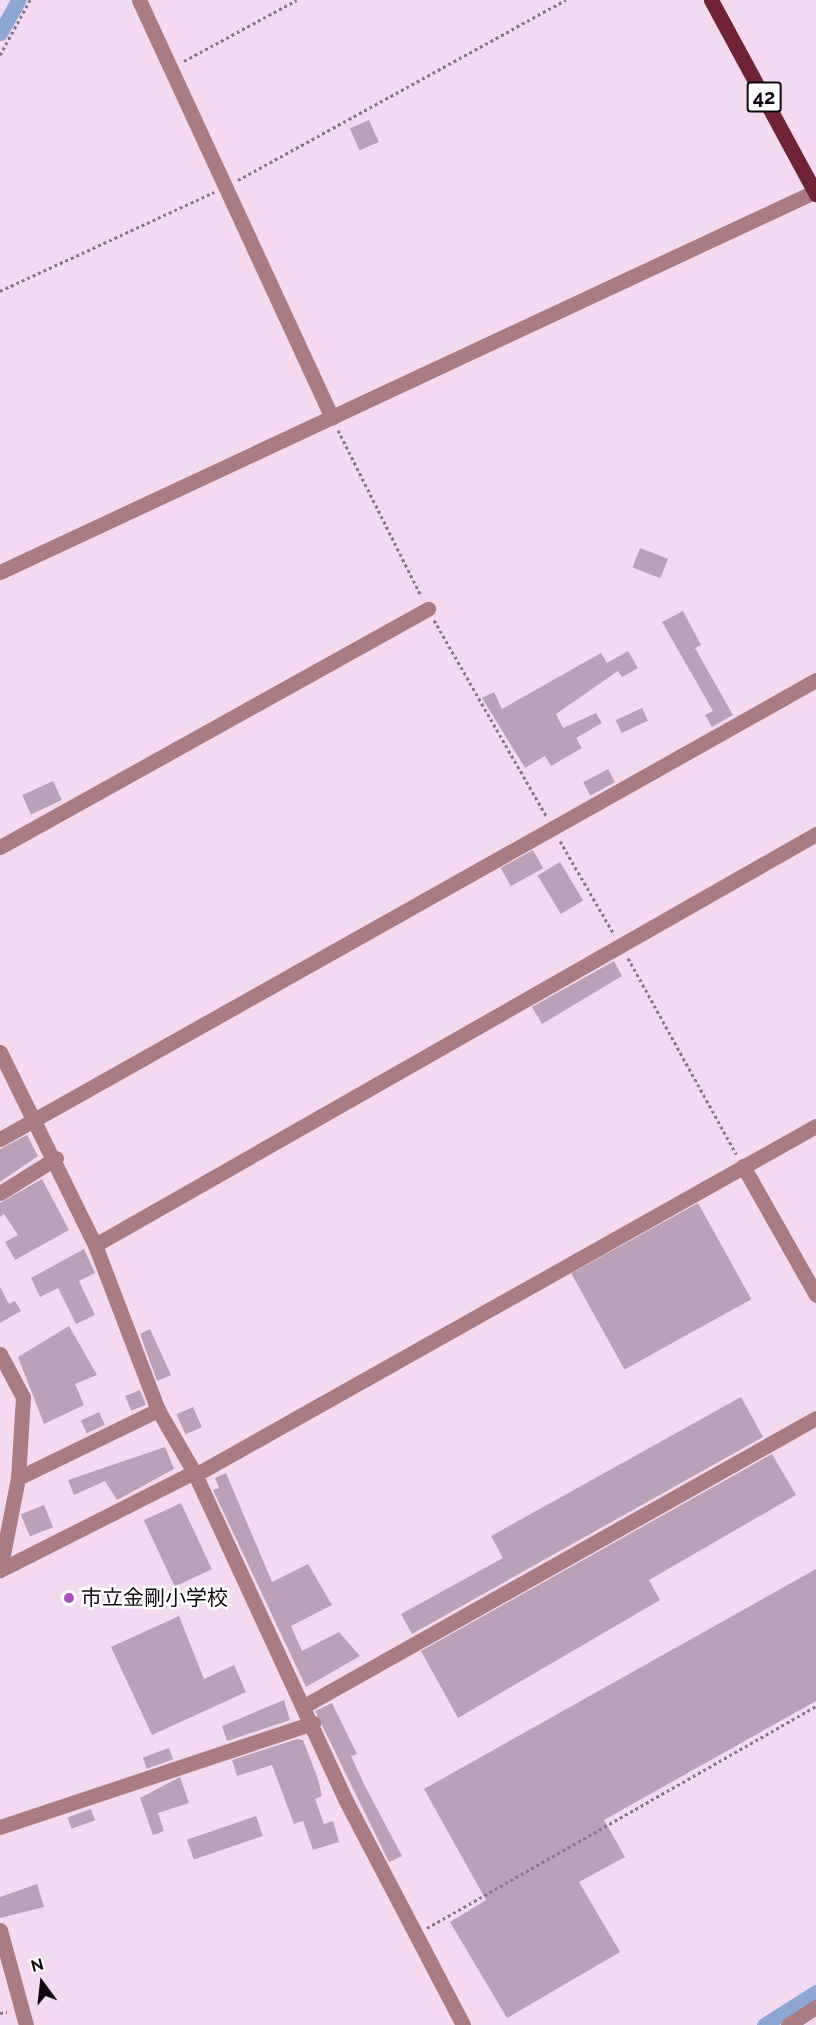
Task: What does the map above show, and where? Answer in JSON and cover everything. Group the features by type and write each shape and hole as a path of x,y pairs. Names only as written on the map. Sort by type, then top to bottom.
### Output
{"main road":[{"name":"42","path":"711,0 816,192"}],"street":[{"path":"139,0 228,186 332,418"},
{"path":"0,572 816,192"},
{"path":"0,848 428,609"},
{"path":"0,1139 38,1121 555,832 816,680"},
{"path":"95,1245 619,943 816,834"},
{"path":"0,1052 38,1121 95,1245 158,1410 195,1474 415,1935 463,2025"},
{"path":"2,1569 195,1474 816,1126"},
{"path":"0,1193 56,1158"},
{"path":"743,1166 816,1295"},
{"path":"0,1354 23,1397 18,1478 2,1569"},
{"path":"18,1478 158,1410"},
{"path":"304,1706 816,1418"},
{"path":"0,1827 313,1724"},
{"path":"0,1930 26,2025"},
{"path":"788,2025 816,2007"}],"path":[{"path":"0,55 30,0"},
{"path":"172,68 297,0"},
{"path":"0,291 228,186 566,0"},
{"path":"332,418 428,609 619,943 743,1166"},
{"path":"415,1935 816,1706"}],"building":[{"path":"369,120 379,142 360,150 350,129"},
{"path":"640,548 668,559 660,578 632,568"},
{"path":"683,611 701,645 695,648 733,715 712,727 705,715 713,711 662,622"},
{"path":"628,651 638,668 622,677 618,671 556,714 563,728 596,713 602,723 576,738 582,748 551,766 545,756 525,768 482,698 494,692 502,709 601,653 607,663"},
{"path":"642,708 648,721 622,733 616,720"},
{"path":"608,769 615,782 590,795 583,782"},
{"path":"53,781 62,800 31,814 22,795"},
{"path":"533,850 543,868 511,886 501,868"},
{"path":"560,862 583,901 561,914 538,875"},
{"path":"614,961 622,976 542,1024 532,1007"},
{"path":"27,1135 38,1156 0,1182 0,1149"},
{"path":"42,1179 69,1230 15,1260 5,1242 18,1235 4,1214 0,1217 0,1203"},
{"path":"698,1203 751,1299 625,1370 571,1273"},
{"path":"84,1249 95,1273 79,1281 95,1315 76,1324 58,1288 40,1297 31,1278"},
{"path":"0,1287 9,1304 15,1301 21,1311 0,1323"},
{"path":"69,1326 97,1375 75,1384 84,1405 44,1424 18,1357"},
{"path":"150,1329 171,1375 157,1381 140,1334"},
{"path":"140,1390 146,1405 131,1411 125,1396"},
{"path":"741,1397 763,1437 412,1634 401,1614 503,1558 491,1536"},
{"path":"193,1407 202,1427 186,1434 177,1414"},
{"path":"99,1412 105,1425 87,1433 81,1420"},
{"path":"165,1447 174,1469 117,1500 105,1481 74,1495 68,1480"},
{"path":"772,1454 796,1495 649,1580 660,1600 458,1718 421,1651"},
{"path":"226,1473 272,1582 308,1564 332,1605 291,1626 302,1651 339,1632 360,1656 306,1687 213,1490 219,1488 215,1478"},
{"path":"181,1503 212,1569 175,1586 144,1520"},
{"path":"44,1505 53,1527 30,1537 21,1514"},
{"path":"816,1569 816,1701 604,1820 625,1857 579,1882 620,1952 507,2018 450,1922 486,1900 424,1789"},
{"path":"179,1616 204,1679 234,1665 246,1692 152,1735 111,1647"},
{"path":"284,1700 290,1720 227,1741 222,1726"},
{"path":"332,1703 357,1754 351,1756 402,1856 389,1862 315,1711"},
{"path":"297,1739 303,1740 318,1779 322,1796 315,1799 324,1824 333,1821 339,1842 313,1850 303,1821 294,1824 272,1765 237,1776 232,1760"},
{"path":"169,1748 173,1759 147,1769 143,1758"},
{"path":"180,1777 189,1803 158,1813 164,1831 153,1835 140,1798"},
{"path":"91,1809 95,1820 72,1829 68,1818"},
{"path":"256,1816 263,1836 194,1860 187,1840"},
{"path":"37,1884 44,1907 0,1918 0,1897"}],"waterway":[{"path":"0,33 18,0"},
{"path":"764,2025 816,1992"}],"place":[{"name":"市立金剛小学校","path":"69,1598"}]}
